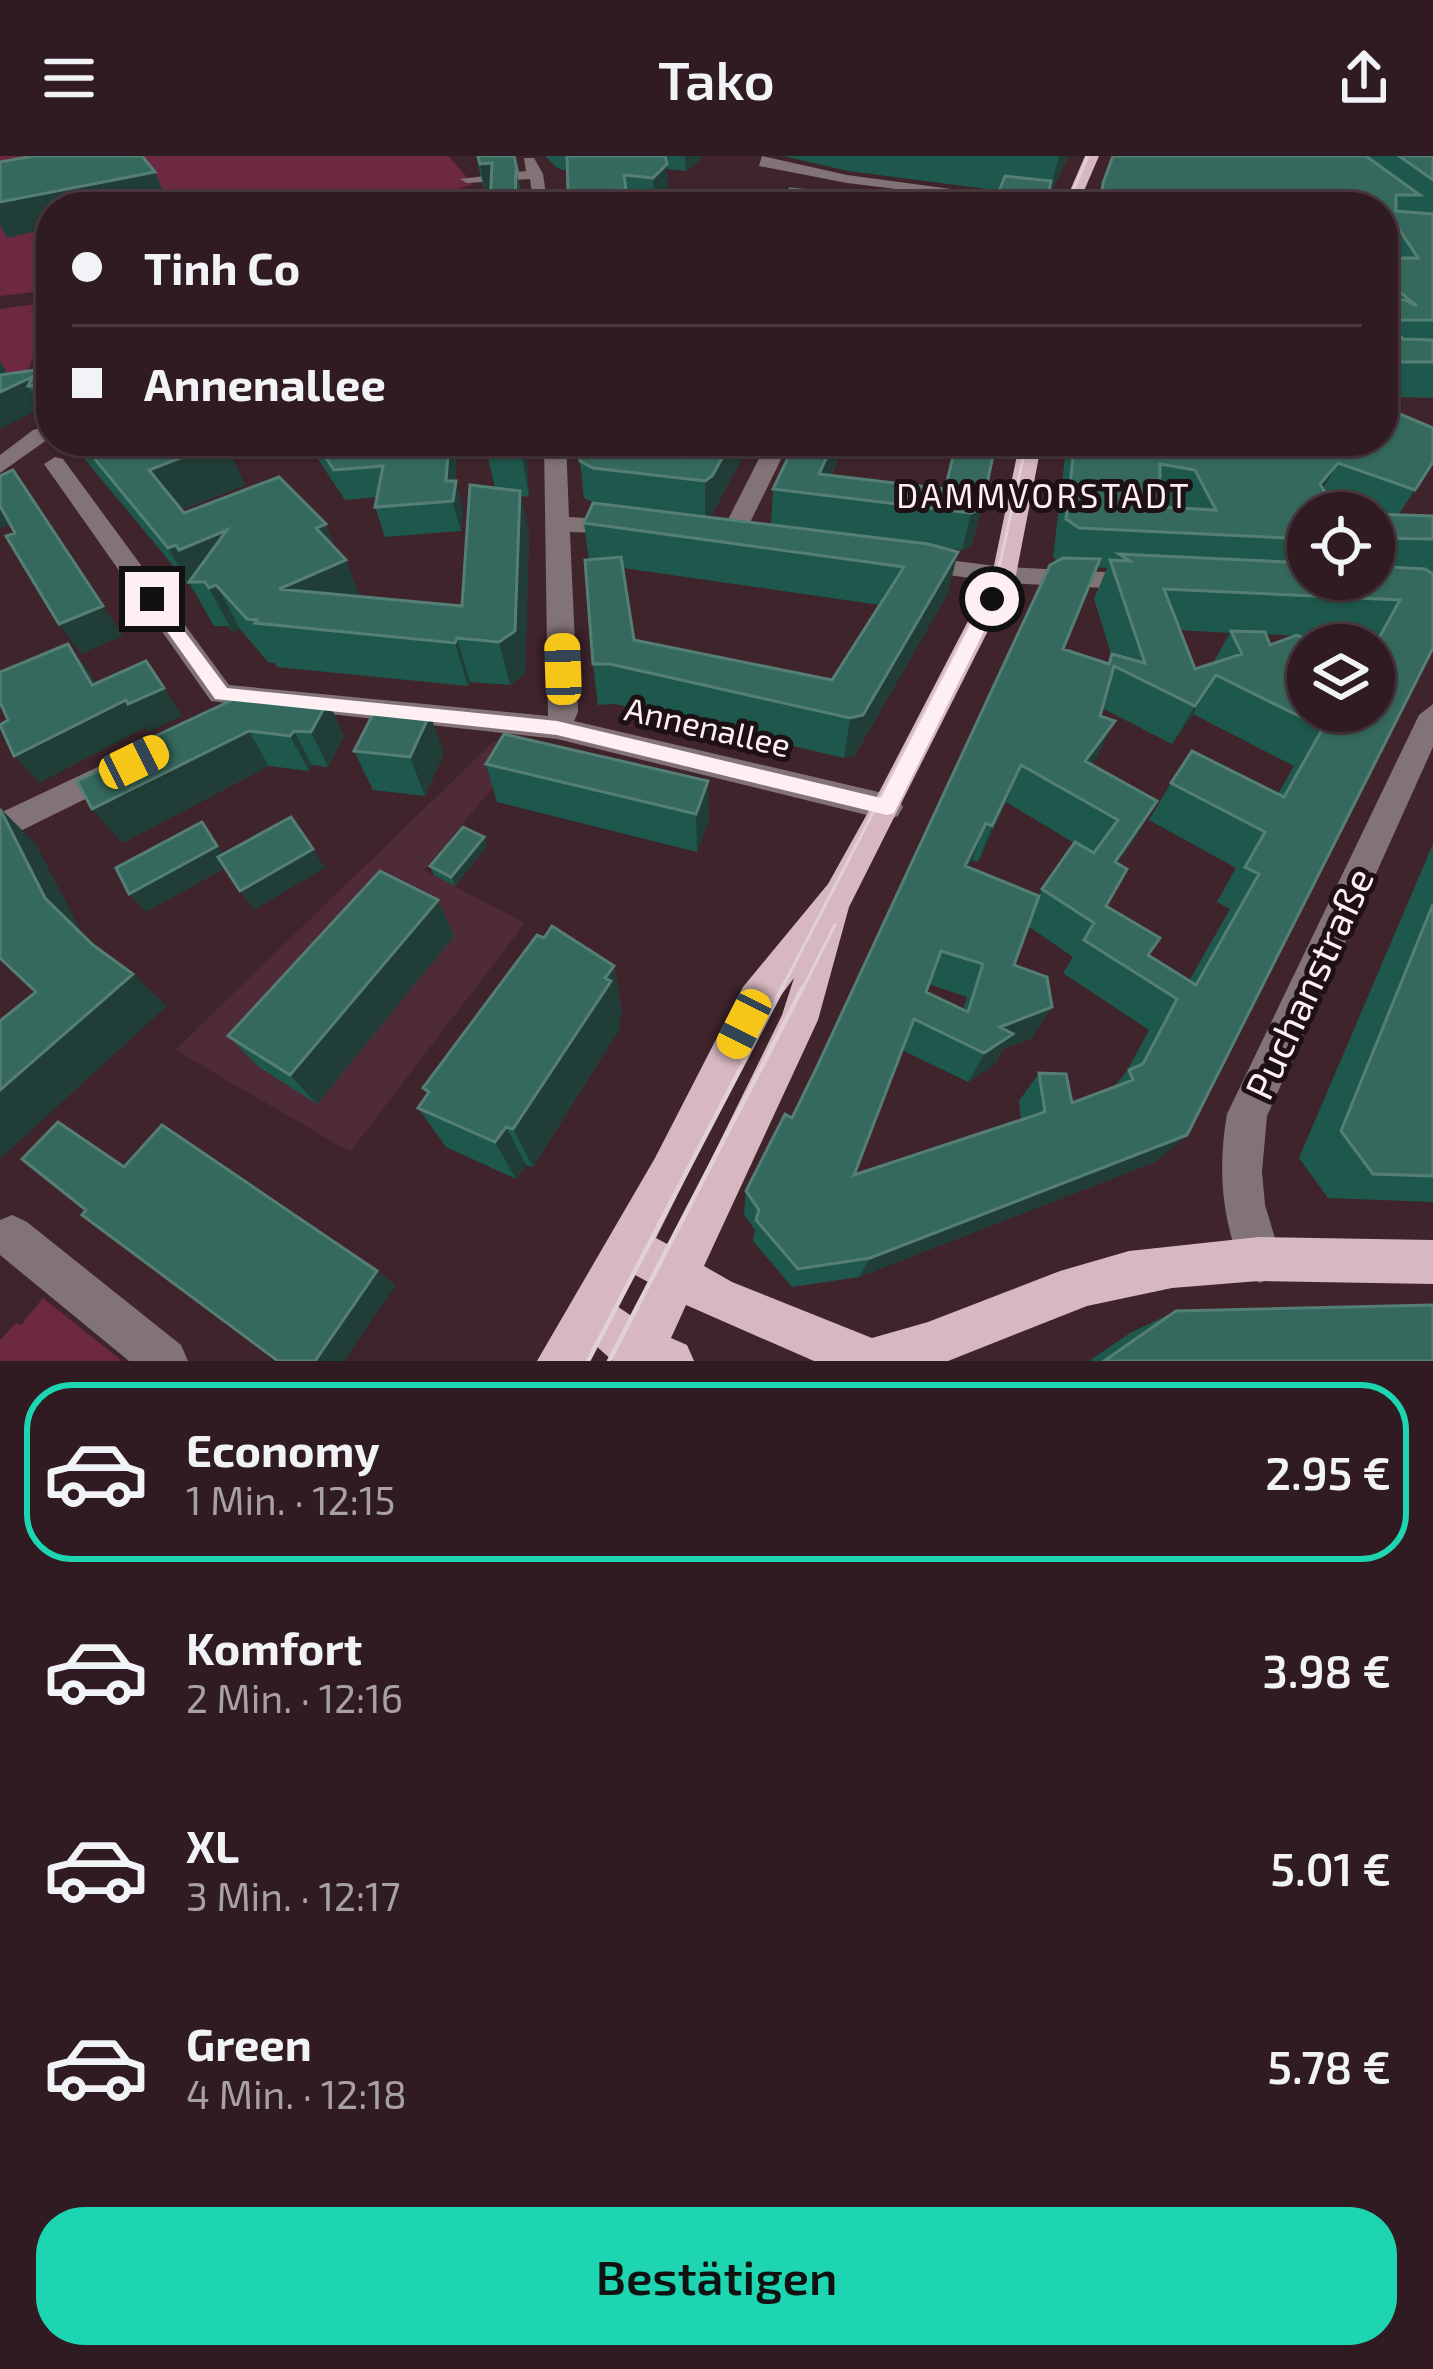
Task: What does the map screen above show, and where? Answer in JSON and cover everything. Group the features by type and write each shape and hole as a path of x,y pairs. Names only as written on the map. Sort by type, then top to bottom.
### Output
{"main road":[{"path":"1076,192 1092,156"},
{"path":"560,1361 628,1246 756,999 839,894 887,807 1004,575 1028,456"},
{"path":"589,1314 645,1358 676,1274 800,1020 839,894"},
{"path":"628,1246 737,1307 872,1361 945,1353 1090,1283 1178,1266 1260,1261 1433,1262"}],"street":[{"path":"525,156 536,174 539,192"},
{"path":"769,156 764,163 954,192"},
{"path":"467,179 536,174"},
{"path":"3,464 36,437"},
{"path":"3,464 56,464 63,456"},
{"path":"556,456 564,712 557,728"},
{"path":"729,541 772,456"},
{"name":"Annenallee","path":"56,464 221,694 557,728 887,807"},
{"path":"558,524 645,530"},
{"path":"887,560 1004,575 1162,583"},
{"path":"220,719 238,710 248,698"},
{"name":"Puchanstraße","path":"1260,1261 1241,1204 1237,1167 1247,1114 1433,715"},
{"path":"0,827 148,754"},
{"path":"12,1238 165,1361"},
{"path":"573,1361 589,1314"}],"shaded area":[{"path":"0,156 448,156 473,184 450,192 36,192 36,292 0,296"},
{"path":"36,304 36,350 28,370 0,375 0,309"},
{"path":"493,742 522,744 495,785 424,870 525,923 350,1152 175,1050"},
{"path":"43,1298 122,1361 0,1361 0,1340 16,1323 21,1325"}],"building":[{"path":"33,156 142,156 155,172 0,202 0,162"},
{"path":"478,156 514,156 515,192 491,192 492,163 480,164"},
{"path":"567,156 665,156 667,164 653,178 624,175 626,190 568,192"},
{"path":"1113,156 1366,156 1420,195 1102,192"},
{"path":"1399,156 1433,156 1433,180"},
{"path":"1005,176 1051,181 1049,192 999,192"},
{"path":"1398,211 1433,214 1433,320 1400,320 1399,335 1433,340 1433,362 1401,362 1398,359 1398,300 1417,306 1398,291 1398,258 1418,258 1398,228"},
{"path":"36,370 36,386 28,386 32,377 0,392 0,375"},
{"path":"1398,413 1433,428 1433,462 1415,490 1338,463 1320,484 1325,492 1287,492 1287,538 1079,528 1066,519 1073,456 1398,456","holes":["1160,464 1195,470 1216,510 1160,507"]},
{"path":"92,456 185,456 149,470 184,513 279,477 326,524 316,528 346,560 279,589 462,606 470,485 520,491 515,631 499,642 457,638 455,643 255,623 216,585 209,588 205,582 189,582 227,530 179,550 176,545 168,548"},
{"path":"325,456 448,456 446,481 456,481 453,501 375,507 383,466 334,470"},
{"path":"580,456 723,456 705,481 593,468"},
{"path":"789,456 827,456 819,474 945,489 953,456 993,456 982,508 971,513 773,489"},
{"path":"13,470 103,606 59,624 6,536 15,533 0,506 0,476"},
{"path":"593,503 928,544 958,552 863,715 850,718 593,664 585,560 621,557 634,640 832,680 904,567 584,523"},
{"path":"1395,515 1433,516 1433,539 1395,538"},
{"path":"1119,554 1287,562 1287,595 1164,589 1195,669 1242,654 1231,631 1265,632 1270,645 1287,639 1287,710 1216,675 1195,706 1114,666 1100,716 1115,721 1085,761 1157,801 1115,862 1127,869 1106,906 1160,938 1148,955 1196,985 1259,874 1245,867 1265,832 1171,783 1192,751 1284,797 1321,732 1391,732 1187,1135 870,1258 798,1269 756,1220 759,1210 746,1191 785,1114 792,1118 816,1069 1050,565 1063,558 1100,559 1063,649 1109,664 1112,654 1145,663 1110,560 1130,561","holes":["1021,765 1118,820 1094,853 1075,842 1042,889 1094,923 1084,940 1177,999 1143,1064 1129,1070 1133,1080 1072,1103 1066,1074 1039,1073 1045,1112 854,1175 914,1019 984,1053 1013,1034 1000,1027 1052,1007 1047,977 1014,965 1039,896 965,866 986,823 992,826","941,951 983,964 968,1012 926,992"]},
{"path":"1395,567 1433,574 1433,648 1395,723 1395,624 1387,624 1400,600 1395,600"},
{"path":"68,644 92,685 146,661 164,688 128,704 126,700 14,756 0,725 8,720 0,702 0,672"},
{"path":"245,694 328,701 311,732 294,731 290,736 249,731 92,809 77,781 153,745 149,739"},
{"path":"376,708 430,714 410,757 354,751"},
{"path":"504,734 708,781 696,814 486,764"},
{"path":"0,809 45,898 93,945 133,974 0,1090 0,1021 36,992 0,958"},
{"path":"291,817 313,849 240,891 218,857"},
{"path":"202,822 217,846 129,894 116,868"},
{"path":"463,827 484,837 451,877 430,866"},
{"path":"380,871 438,900 290,1075 228,1036"},
{"path":"1433,904 1433,1176 1373,1174 1341,1131"},
{"path":"552,926 614,966 605,978 611,981 513,1129 506,1127 495,1142 418,1108 429,1092 423,1088 537,935 544,938"},
{"path":"58,1122 124,1167 162,1125 377,1271 315,1361 278,1361 82,1215 86,1210 22,1159"},
{"path":"1433,1305 1433,1361 1104,1361 1176,1311"}],"tram line":[{"path":"1072,192 1088,156"},
{"path":"781,990 998,572 1024,456"},
{"path":"802,990 835,925"},
{"path":"588,1361 783,987"},
{"path":"609,1361 803,987"}],"district":[{"name":"DAMMVORSTADT","path":"1044,495"}],"route":[{"path":"152,599 221,694 557,728 887,807 992,599"}]}
